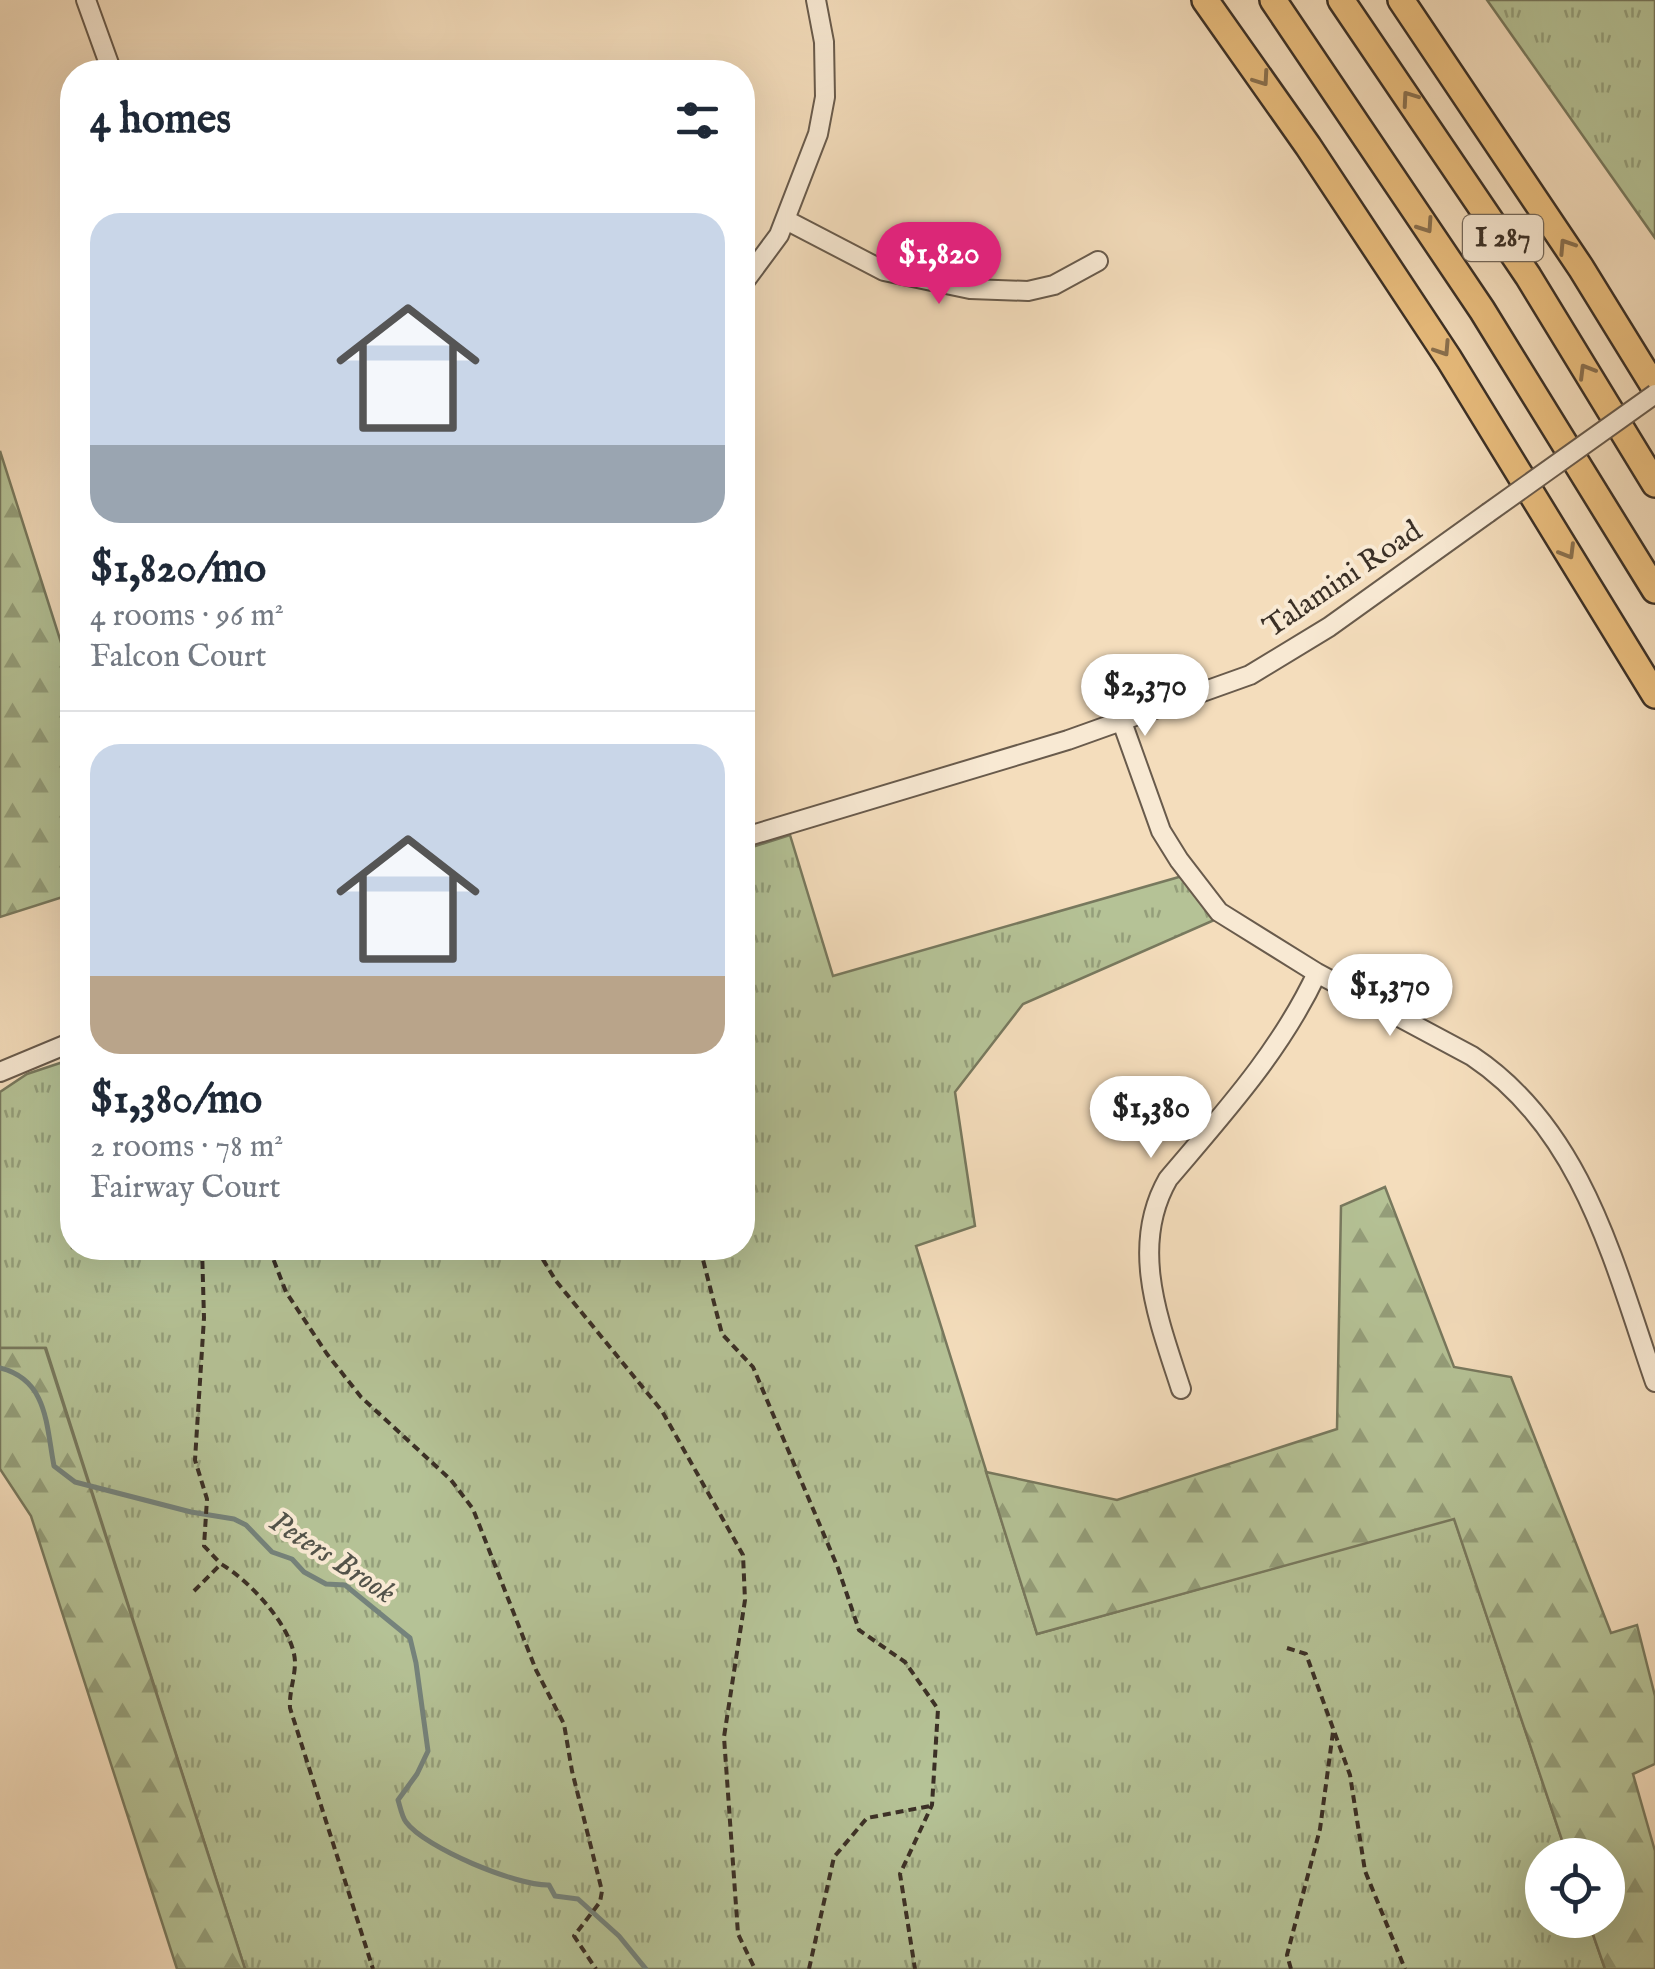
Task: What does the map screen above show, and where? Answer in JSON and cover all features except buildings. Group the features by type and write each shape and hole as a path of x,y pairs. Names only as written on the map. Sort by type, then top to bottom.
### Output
{"highway":[{"path":"1205,0 1450,359 1655,695"},
{"name":"I 287","path":"1273,0 1482,310 1655,590"},
{"name":"I 287","path":"1341,0 1528,276 1655,484"},
{"name":"I 287","path":"1401,0 1571,252 1655,391"}],"street":[{"path":"86,0 108,60"},
{"path":"755,269 786,220 818,134 825,97 824,42 816,0"},
{"path":"786,220 884,272 970,289 1028,291 1054,285 1098,262"},
{"name":"Talamini Road","path":"755,834 1122,722 1250,675 1329,626 1655,391"},
{"path":"1122,722 1161,830 1219,912 1317,973 1472,1056 1496,1072 1534,1108 1593,1205 1655,1382"},
{"path":"1181,1389 1155,1310 1150,1272 1150,1226 1157,1197 1255,1077 1298,1014 1317,973"},
{"path":"0,1072 60,1047"}],"path":[{"path":"202,1260 204,1318 195,1460 208,1499 204,1546 255,1591 292,1646 295,1663 290,1708 374,1969"},
{"path":"273,1260 286,1292 326,1354 361,1397 452,1480 473,1509 536,1670 564,1724 602,1891 600,1902 574,1936 596,1969"},
{"path":"544,1260 662,1410 743,1555 744,1600 724,1736 738,1934 755,1969"},
{"path":"703,1260 722,1334 753,1367 838,1568 859,1630 905,1662 938,1709 932,1806 900,1874 915,1969"},
{"path":"194,1591 221,1564"},
{"path":"1287,1648 1306,1654 1334,1727 1350,1774 1365,1871 1406,1969"},
{"path":"1291,1969 1287,1955 1320,1829 1334,1727"},
{"path":"809,1969 834,1856 867,1818 932,1806"}],"green space":[{"path":"1487,0 1655,0 1655,238"},
{"path":"0,451 60,639 60,898 0,917"},
{"path":"790,835 833,976 1193,873 1228,914 1023,1004 955,1092 975,1226 916,1246 1037,1634 1454,1518 1561,1838 1525,1838 1525,1938 1594,1938 1605,1969 245,1969 46,1348 0,1348 0,1092 27,1074 60,1063 60,1260 755,1260 755,846"},
{"path":"1385,1187 1454,1367 1511,1377 1611,1633 1637,1625 1655,1696 1655,1764 1633,1774 1655,1851 1655,1969 1605,1969 1594,1938 1625,1938 1625,1838 1561,1838 1454,1519 1037,1634 986,1472 1117,1500 1337,1429 1341,1206"},
{"path":"0,1348 45,1348 245,1969 177,1969 31,1516 0,1469"}],"waterway":[{"name":"Peters Brook","path":"0,1368 16,1374 36,1393 46,1420 54,1466 75,1482 234,1519 246,1525 272,1552 292,1559 304,1572 326,1584 345,1585 410,1638 428,1751 398,1800 406,1822 432,1843 473,1864 534,1884 549,1885 555,1896 578,1899 619,1936 646,1969"}]}
